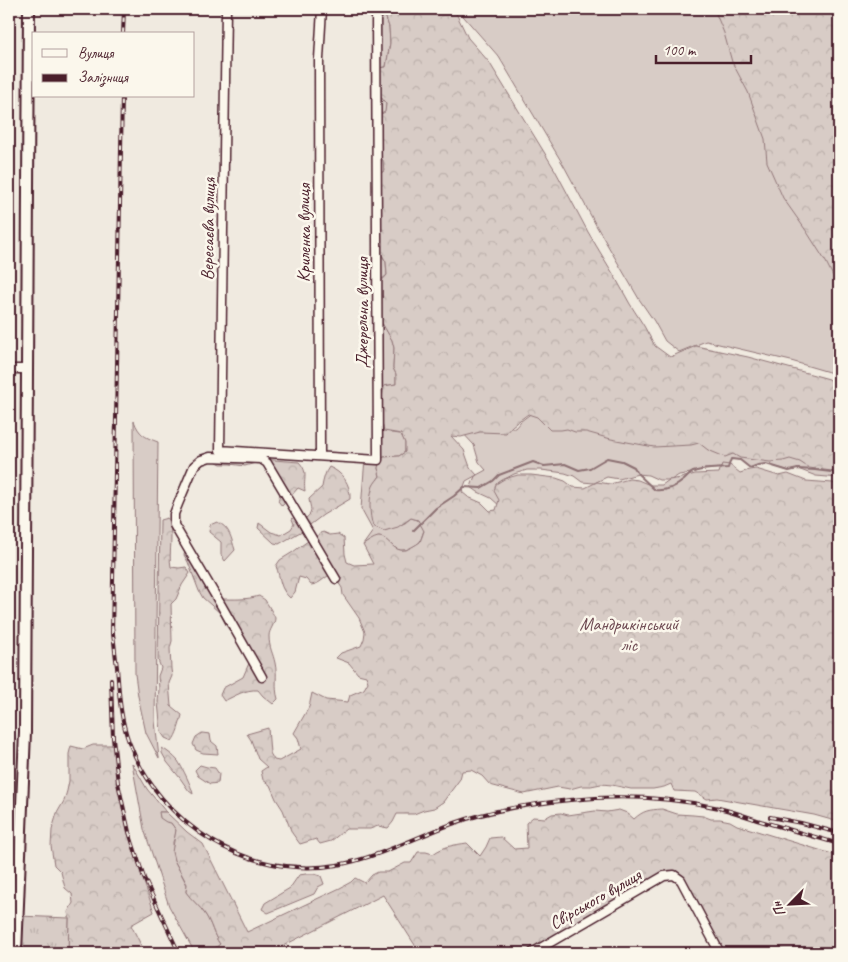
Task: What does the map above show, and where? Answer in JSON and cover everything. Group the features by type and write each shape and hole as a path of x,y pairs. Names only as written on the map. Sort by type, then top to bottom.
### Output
{"main road":[{"path":"16,953 25,732 29,9"}],"street":[{"name":"Вересаєва вулиця","path":"220,450 226,9"},
{"name":"Криленка вулиця","path":"320,456 319,59 322,9"},
{"name":"Джерельна вулиця","path":"220,450 378,460 376,9"},
{"path":"9,369 27,369"},
{"path":"267,463 284,455"},
{"path":"262,677 174,525 174,514 194,466 210,457 262,459 267,463 336,579"},
{"name":"Свірського вулиця","path":"532,953 664,876 674,875 681,880 720,953"}],"green space":[{"path":"376,9 383,9 389,27 390,43 386,67 377,68 379,94 386,104 381,254 386,262 387,275 381,280 380,303 382,323 392,340 394,348 393,368 396,374 396,384 384,386 381,422 391,433 401,434 405,442 405,452 399,456 384,457 378,468 380,476 374,485 373,526 384,531 405,523 411,518 418,520 424,530 420,542 405,550 397,549 379,537 363,545 373,531 361,509 365,458 377,459"},
{"name":"Мандрикінський ліс","path":"383,9 454,9 468,38 489,62 555,170 588,232 655,346 670,357 696,346 748,357 829,379 839,390 839,472 809,468 800,462 790,459 770,462 740,458 733,454 725,457 708,450 699,443 654,447 586,432 575,432 567,429 550,430 537,417 528,414 506,433 480,432 461,437 451,436 464,450 470,467 477,475 466,481 462,492 482,503 490,511 496,510 499,500 494,491 496,484 504,479 518,475 556,478 565,481 573,487 585,488 597,482 610,484 629,479 638,480 650,485 662,485 669,480 695,474 719,473 722,464 730,465 740,473 756,469 779,476 788,474 806,481 833,483 839,486 839,822 814,815 717,798 707,799 695,792 674,791 671,784 653,789 631,789 601,784 570,789 558,787 524,794 490,785 482,776 471,770 462,771 460,779 443,802 434,808 414,814 397,814 388,828 378,826 370,829 346,829 331,841 320,844 316,839 300,844 292,833 270,785 263,780 261,771 267,767 258,759 247,734 268,728 270,753 274,760 279,761 301,749 298,738 294,733 309,707 312,693 326,700 348,702 350,695 364,689 368,682 366,676 358,674 349,663 336,658 341,653 361,646 365,632 359,618 343,595 342,588 338,582 330,575 311,585 306,579 299,577 295,592 290,598 282,587 276,566 280,560 323,532 330,535 338,534 344,538 347,562 354,565 373,564 363,545 374,538 382,537 397,549 406,550 420,542 424,531 418,520 411,518 398,527 384,531 373,526 370,511 372,490 380,476 378,468 380,459 399,456 405,452 405,443 401,434 384,431 381,415 384,386 396,384 396,374 393,368 394,348 392,340 382,323 379,284 387,275 386,262 377,245 378,175 384,171 383,160 377,157 379,115 385,112 386,104 379,94 377,68 386,67 390,43 389,27"},
{"path":"457,9 726,9 839,264 839,375 791,361 706,341 679,352 665,341 499,57"},
{"path":"714,9 839,9 839,281 833,276 807,232 783,198 767,162 765,139 748,92 732,62 724,33"},
{"path":"537,409 839,466 839,478 816,476 798,469 789,471 766,464 750,468 740,460 731,459 728,468 705,469 679,475 671,480 659,480 648,475 638,474 619,479 607,477 594,483 582,482 574,476 565,473 527,470 505,479 500,506 491,498 471,487 475,476 486,470 479,462 474,445 460,430 515,428"},
{"path":"134,421 143,434 158,442 155,721 159,758 146,733 135,674"},
{"path":"261,459 299,462 305,473 305,491 298,488 282,506 278,501 284,488 283,482 279,474 273,469 259,462 245,466 221,464 215,461"},
{"path":"329,467 345,479 349,488 350,499 323,515 302,531 279,544 274,543 258,528 259,523 271,532 281,535 291,529 294,524 292,519 296,515 306,518 311,512 309,499 322,487"},
{"path":"167,518 171,530 171,567 186,567 190,573 176,599 171,604 172,641 170,648 172,676 169,683 171,706 182,715 172,741 165,738 161,732 158,702 158,676 161,668 158,660 160,520"},
{"path":"217,522 227,530 235,550 225,561 221,555 221,542 209,532 210,525"},
{"path":"186,548 221,599 245,599 259,596 265,600 275,618 269,636 276,668 278,699 273,704 258,690 244,692 224,701 220,695 223,688 243,677 253,654 246,641 232,633 220,613 203,598 184,555"},
{"path":"202,733 210,734 211,741 217,746 218,754 203,753 196,750 193,744 196,737"},
{"path":"93,745 113,745 118,784 128,834 154,912 131,925 145,953 68,953 68,912 73,903 72,894 65,888 61,872 54,865 51,846 52,830 67,791 71,746 83,749"},
{"path":"162,748 178,761 187,777 193,794 167,762 162,753"},
{"path":"132,763 147,789 166,812 159,812 176,830 173,842 174,860 187,885 186,892 205,914 220,944 210,953 195,953 169,906 144,829"},
{"path":"200,765 215,768 219,774 218,783 210,784 198,776 195,770"},
{"path":"662,809 677,814 730,821 737,825 839,856 839,953 720,953 681,880 664,876 532,953 420,953 383,895 269,953 210,953 220,944 205,914 186,892 187,884 174,860 172,852 176,830 171,823 160,818 159,812 166,812 203,844 247,932 340,888 355,878 365,883 372,875 378,872 388,872 405,863 411,863 418,852 433,854 453,845 467,843 480,856 490,838 501,837 514,849 527,848 526,823 533,817 545,818 552,814 561,813 568,815 619,810 627,813 634,819 647,811"},
{"path":"299,875 321,876 324,884 318,887 314,894 268,913 262,909 265,903 290,888"},
{"path":"18,916 69,918 68,953 16,953"}],"waterway":[{"path":"413,531 436,508 464,487 481,488 499,475 533,462 544,466 565,464 579,470 590,468 607,458 622,461 634,467 638,474 655,490 674,487 693,472 706,469 728,468 731,459 740,460 750,468 766,464 789,471 798,469 839,473"}],"railway":[{"path":"123,32 124,9"},
{"path":"112,634 122,98"},
{"path":"112,626 120,705 124,724 129,742 143,772 162,798 185,821 211,840 240,855 271,864 304,867 337,865 381,853 452,824 481,815 540,803 606,798 660,799 714,807 839,844"},
{"path":"111,679 113,738 118,783 129,832 144,878 179,953"},
{"path":"770,817 839,833"}]}
